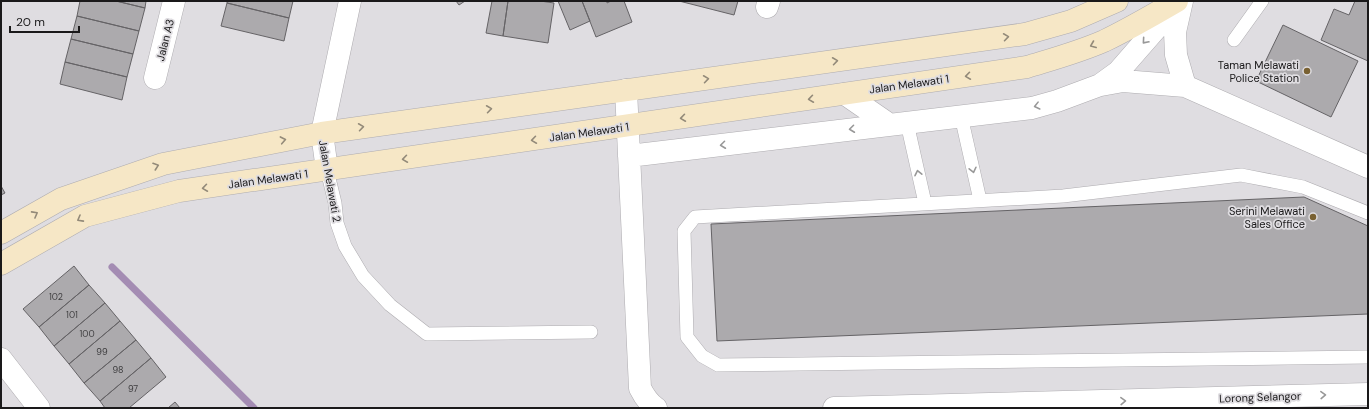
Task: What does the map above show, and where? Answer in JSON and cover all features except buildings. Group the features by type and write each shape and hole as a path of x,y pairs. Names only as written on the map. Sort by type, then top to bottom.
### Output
{"street":[{"name":"Jalan A3","path":"155,78 174,1"},
{"name":"Jalan Melawati 2","path":"327,170 322,133 350,1"},
{"path":"1,233 62,200 163,164 322,133 1025,34 1071,21 1117,1"},
{"path":"1100,85 1118,72 1180,1"},
{"path":"1180,1 1175,32 1176,55 1185,86"},
{"name":"Jalan Melawati 1","path":"1,264 85,216 179,191 1027,67 1074,53 1103,42 1180,1"},
{"path":"629,156 1032,108 1057,101 1100,85 1124,82 1185,86 1368,167"},
{"path":"626,90 640,388 645,398 656,408"},
{"path":"845,94 899,124"},
{"path":"1,359 39,408"},
{"name":"Lorong Selangor","path":"834,408 1242,403 1354,399"}],"lane":[{"path":"1234,40 1262,1"},
{"path":"961,116 980,200"},
{"path":"899,124 925,204"},
{"name":"Jalan Melawati 2","path":"327,170 337,223 345,246 362,276 390,305 427,334 591,332"},
{"path":"1368,213 1303,187 1241,175 1063,196 695,217 684,231 687,337 702,356 718,365 1368,358"}],"waterway":[{"path":"112,267 254,408"}],"place":[{"name":"Taman Melawati Police Station","path":"1307,71"},
{"name":"Serini Melawati Sales Office","path":"1313,217"}]}
